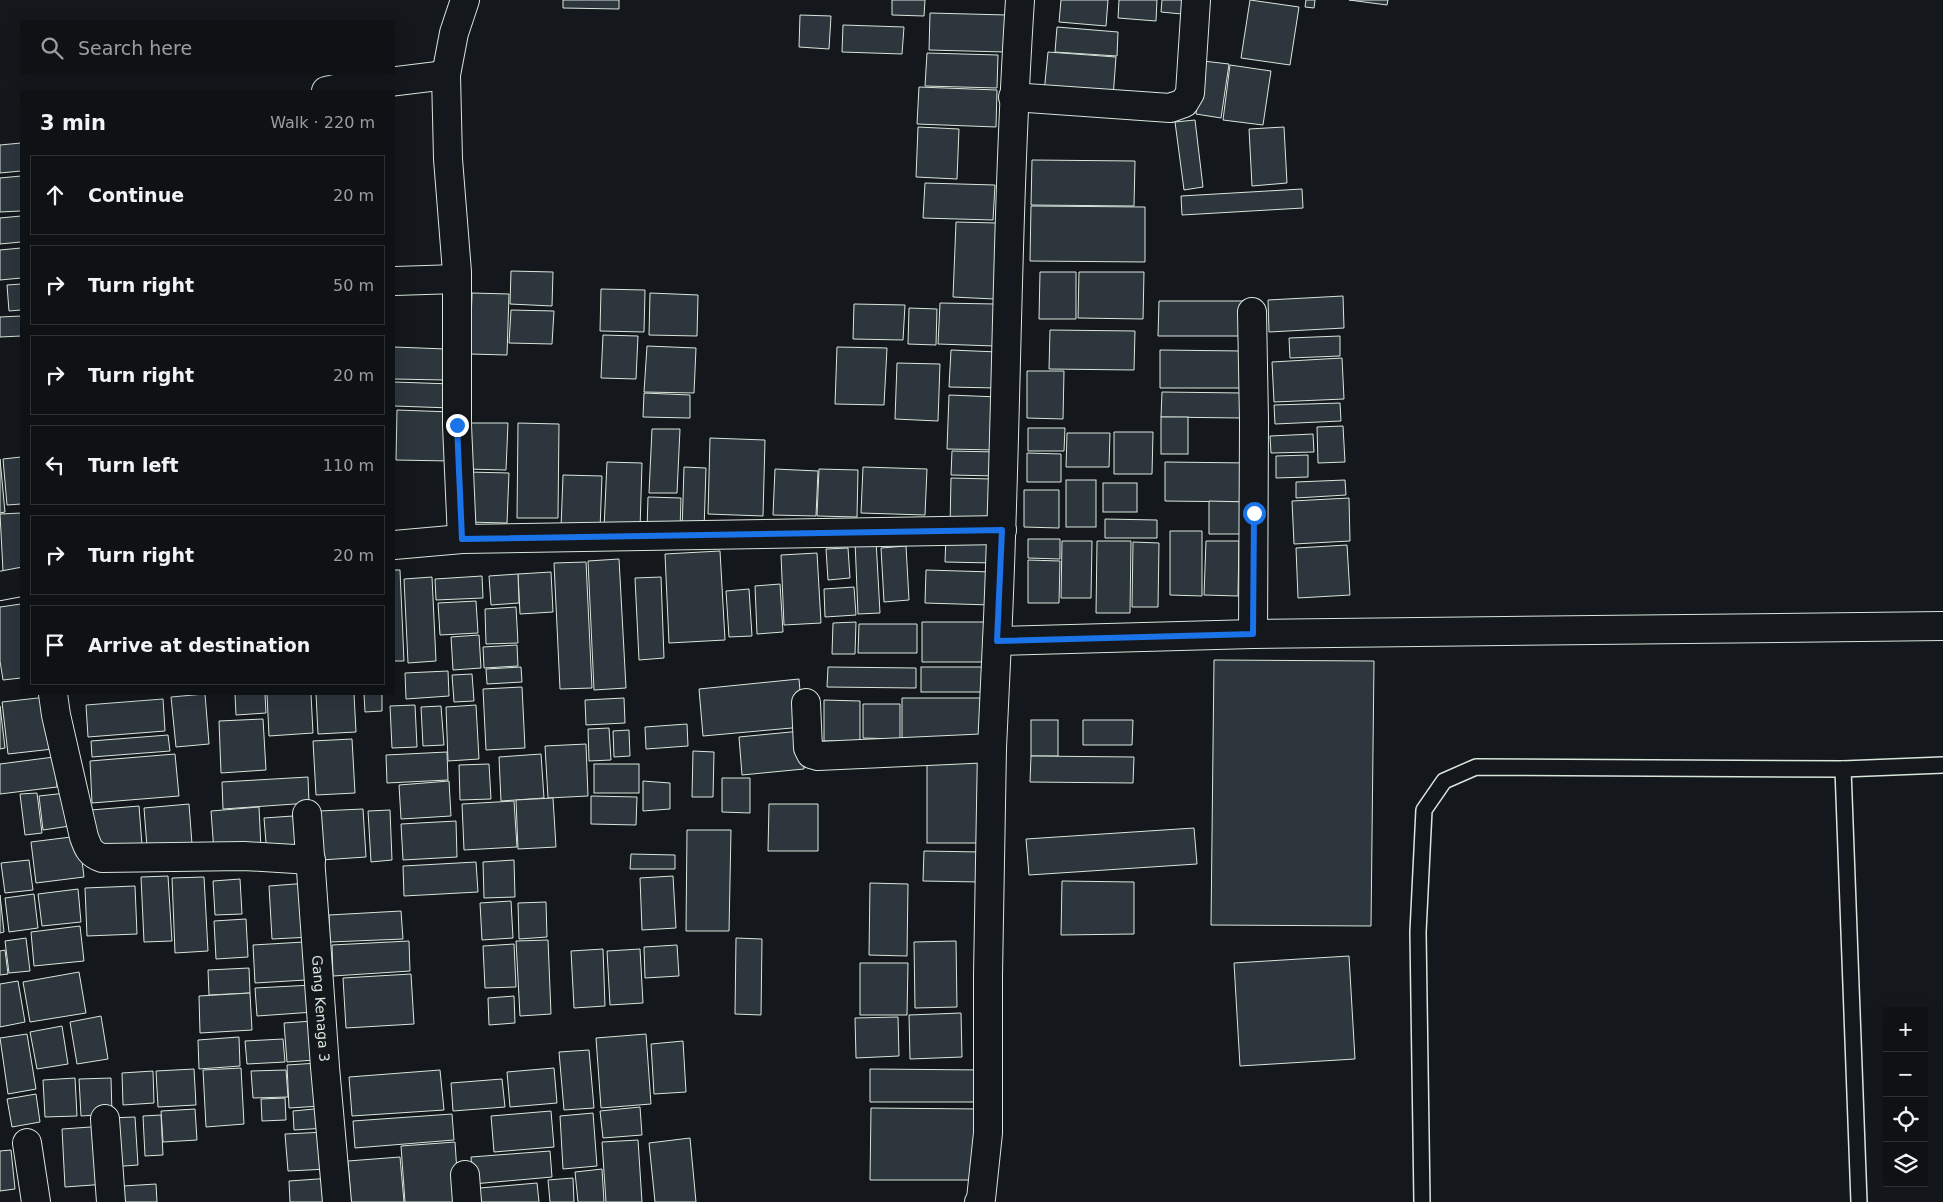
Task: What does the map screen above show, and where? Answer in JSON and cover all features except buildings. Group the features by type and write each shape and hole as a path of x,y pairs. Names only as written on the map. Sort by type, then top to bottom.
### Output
{"street":[{"path":"462,539 457,425 457,279 448,159 446,75 454,33 465,0"},
{"path":"979,1202 988,1133 988,975 992,748 1002,530 1013,97 1020,0"},
{"path":"1013,97 1170,108 1184,103 1190,93 1196,0"},
{"path":"331,90 446,75"},
{"path":"395,281 457,279"},
{"path":"1252,312 1254,430 1253,634"},
{"path":"395,545 462,539 1002,530"},
{"path":"0,586 20,582"},
{"path":"997,641 1253,634 1943,626"},
{"path":"53,695 84,837 89,852 93,855 102,858 244,856 311,860"},
{"path":"806,704 808,748 811,754 818,756 992,748"},
{"name":"Gang Kenaga 3","path":"307,814 325,1067 337,1202"},
{"path":"105,1119 111,1202"},
{"path":"26,1143 36,1202"},
{"path":"465,1175 467,1202"}],"lane":[{"path":"1422,1202 1418,932 1424,810 1444,781 1476,767 1843,769 1943,766"},
{"path":"1843,769 1859,1202"}],"route":[{"path":"457,425 462,539 1002,530 997,641 1253,634 1254,513"}]}
